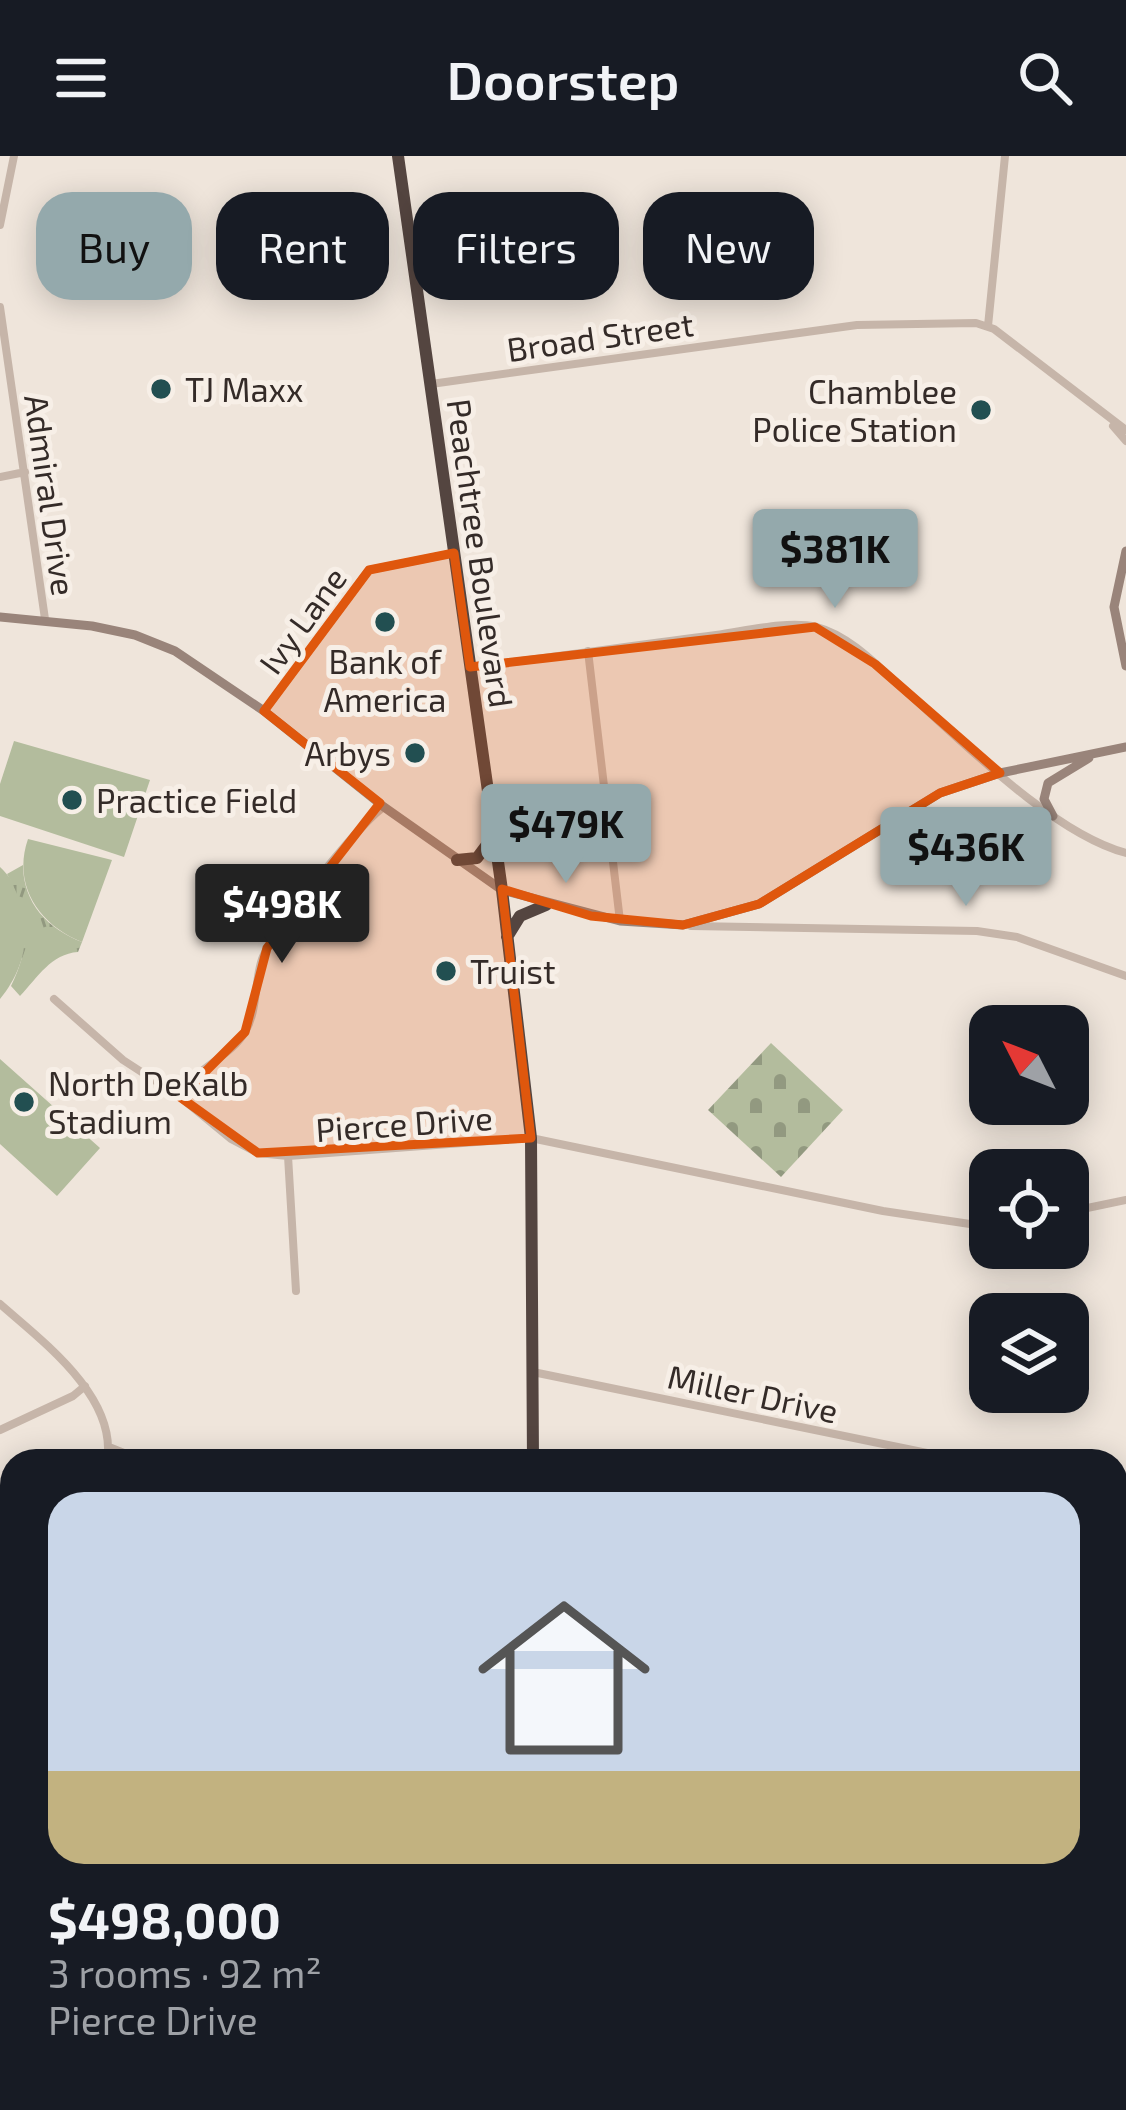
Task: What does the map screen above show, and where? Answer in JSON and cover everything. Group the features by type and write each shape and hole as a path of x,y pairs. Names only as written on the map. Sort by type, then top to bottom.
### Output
{"highway":[{"name":"Peachtree Boulevard","path":"398,156 502,890 531,1138 532,1449"},
{"path":"457,860 470,861 482,853 492,823"},
{"path":"507,938 520,916 546,904"}],"street":[{"path":"0,225 14,156"},
{"path":"1005,156 988,326 1126,430"},
{"name":"Admiral Drive","path":"0,307 45,619"},
{"name":"Broad Street","path":"430,384 857,325 988,326"},
{"path":"1104,416 1126,441"},
{"path":"0,477 25,472"},
{"path":"1126,550 1114,607 1126,667"},
{"name":"Ivy Lane","path":"265,710 369,570 454,553"},
{"path":"0,616 135,635 176,651 265,710 384,807 502,890 620,922 976,931 1017,937 1126,976"},
{"path":"470,667 815,626 849,643 1053,816 1083,837 1126,853"},
{"path":"588,651 620,922"},
{"path":"683,926 759,904 940,793 1000,773 1126,747"},
{"path":"1053,816 1044,799 1051,779 1101,752"},
{"path":"369,816 373,798"},
{"path":"180,1097 197,1073 245,1032 267,948 369,816 384,807"},
{"name":"Pierce Drive","path":"54,999 130,1066 258,1153 288,1156 531,1138 883,1211 969,1224"},
{"path":"288,1156 296,1292"},
{"path":"1089,1208 1126,1200"},
{"path":"0,1304 71,1366 85,1386 110,1448"},
{"name":"Miller Drive","path":"531,1372 907,1449"},
{"path":"0,1430 74,1396 85,1386"}],"highlighted area":[{"path":"454,553 470,667 815,627 875,664 1000,773 940,793 759,904 683,925 591,916 502,889 531,1138 258,1153 180,1097 245,1032 267,948 380,803 264,711 369,570"}],"green space":[{"name":"Practice Field","path":"14,741 150,780 124,857 0,816 0,784"},
{"path":"28,839 112,860 82,942 53,925 33,901 24,872"},
{"path":"23,865 27,891 40,913 58,930 82,942 78,952 53,962 20,996 11,986 25,943 24,916 7,874"},
{"path":"0,867 21,898 26,933 19,968 0,999"},
{"path":"771,1043 843,1110 781,1177 708,1110"},
{"name":"North DeKalb Stadium","path":"0,1059 100,1148 57,1196 0,1144"}],"place":[{"name":"TJ Maxx","path":"161,389"},
{"name":"Chamblee Police Station","path":"981,410"},
{"name":"Bank of America","path":"385,622"},
{"name":"Arbys","path":"415,753"},
{"name":"Practice Field","path":"72,800"},
{"name":"Truist","path":"446,971"},
{"name":"North DeKalb Stadium","path":"24,1102"}]}
